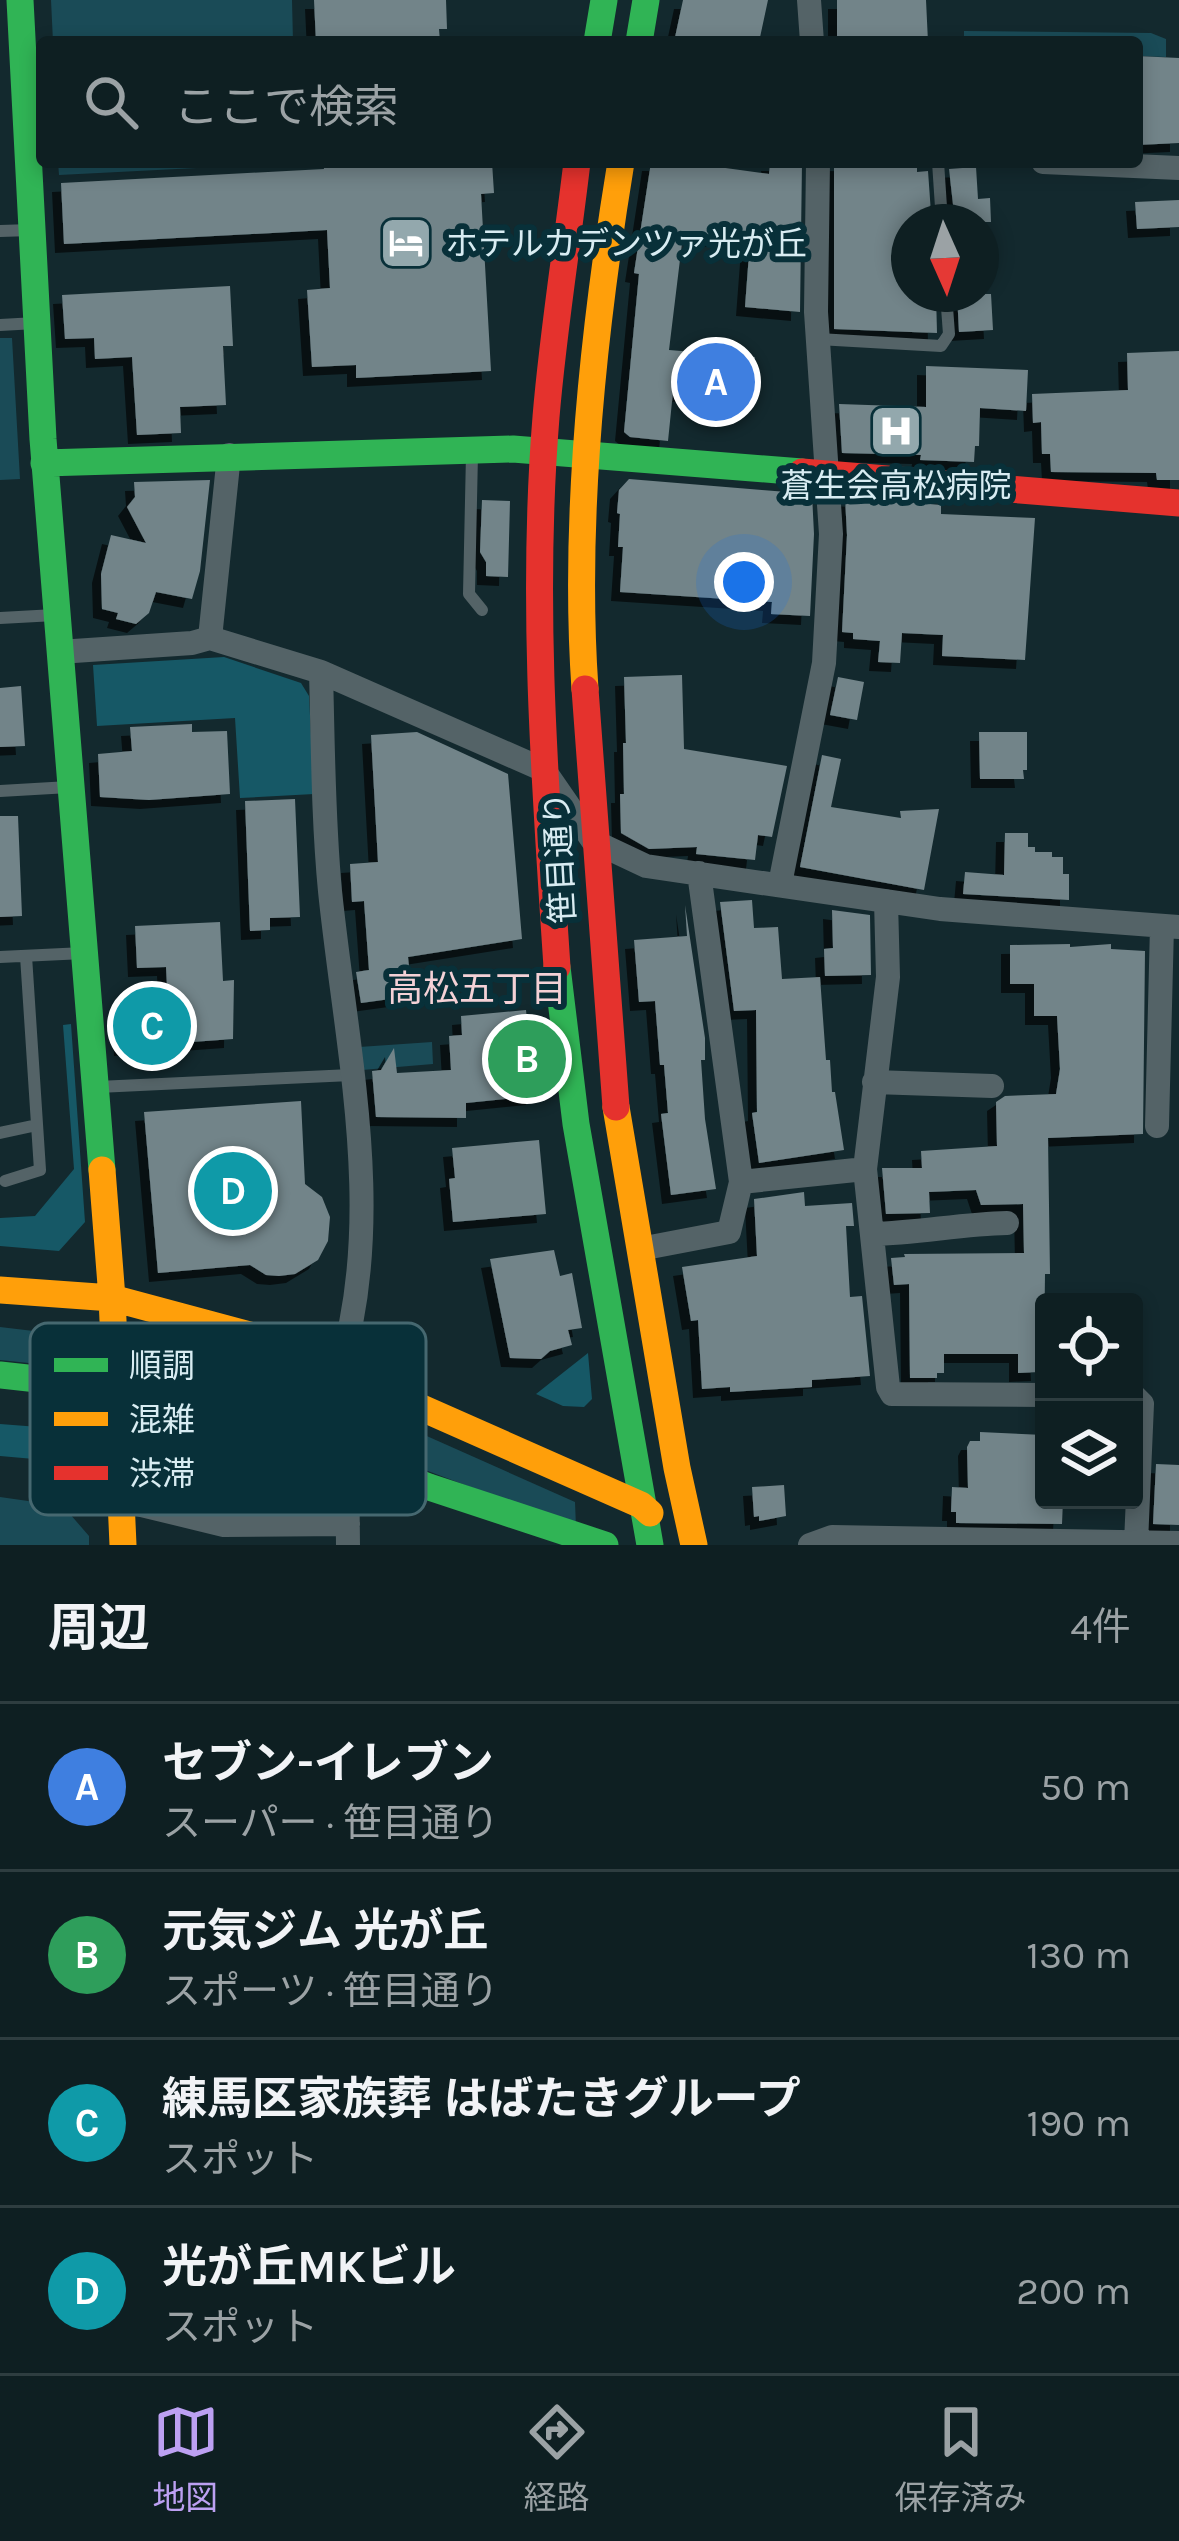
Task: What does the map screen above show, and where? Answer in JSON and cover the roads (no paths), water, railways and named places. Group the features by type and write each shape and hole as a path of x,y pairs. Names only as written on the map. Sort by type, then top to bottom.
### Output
{"main road":[{"path":"20,0 14,65 32,230 44,463 113,1323"},
{"path":"598,36 604,0"},
{"path":"640,36 646,0"},
{"name":"笹目通り","path":"576,168 545,451 540,610 544,770 565,1044 650,1545"},
{"name":"笹目通り","path":"620,168 606,252 587,454 582,648 610,1079 694,1545"},
{"path":"44,463 229,454 545,451 1179,503"},
{"path":"0,1290 112,1298 205,1323"},
{"path":"0,1375 30,1378"},
{"path":"426,1410 641,1505 682,1545"},
{"path":"426,1486 604,1545"},
{"path":"122,1515 123,1545"}],"street":[{"path":"809,0 812,36"},
{"path":"1143,166 1179,168"},
{"path":"780,884 824,663 831,534 818,339 818,168"},
{"path":"210,638 229,454"},
{"path":"59,652 210,638 321,672 544,770 593,841 646,866 940,909 1170,927 1157,1126"},
{"path":"321,672 329,885 357,1136 360,1269 353,1323"},
{"path":"640,1249 729,1232 741,1182 699,873"},
{"path":"886,901 888,976 865,1169 887,1388 892,1394 1035,1395"},
{"path":"874,1082 992,1086"},
{"path":"741,1182 865,1169"},
{"path":"872,1234 1006,1223"},
{"path":"1136,1543 1139,1401"},
{"path":"183,1515 224,1525 348,1534"},
{"path":"810,1545 832,1538 1179,1543"}],"lane":[{"path":"938,168 941,204"},
{"path":"0,231 32,230"},
{"path":"818,339 941,346 949,334 947,312"},
{"path":"0,325 37,323"},
{"path":"472,450 469,594 482,610"},
{"path":"0,618 56,615"},
{"path":"0,790 70,787"},
{"path":"0,958 85,953"},
{"path":"5,1181 40,1170 26,956"},
{"path":"97,1087 351,1075"},
{"path":"0,1133 37,1125"}],"place":[{"name":"ホテルカデンツァ光が丘","path":"406,243"},
{"name":"セブン-イレブン","path":"716,382"},
{"name":"蒼生会高松病院","path":"896,431"},
{"name":"練馬区家族葬 はばたきグループ","path":"152,1026"},
{"name":"元気ジム 光が丘","path":"527,1059"},
{"name":"光が丘MKビル","path":"233,1191"}],"district":[{"name":"高松五丁目","path":"477,988"}]}
